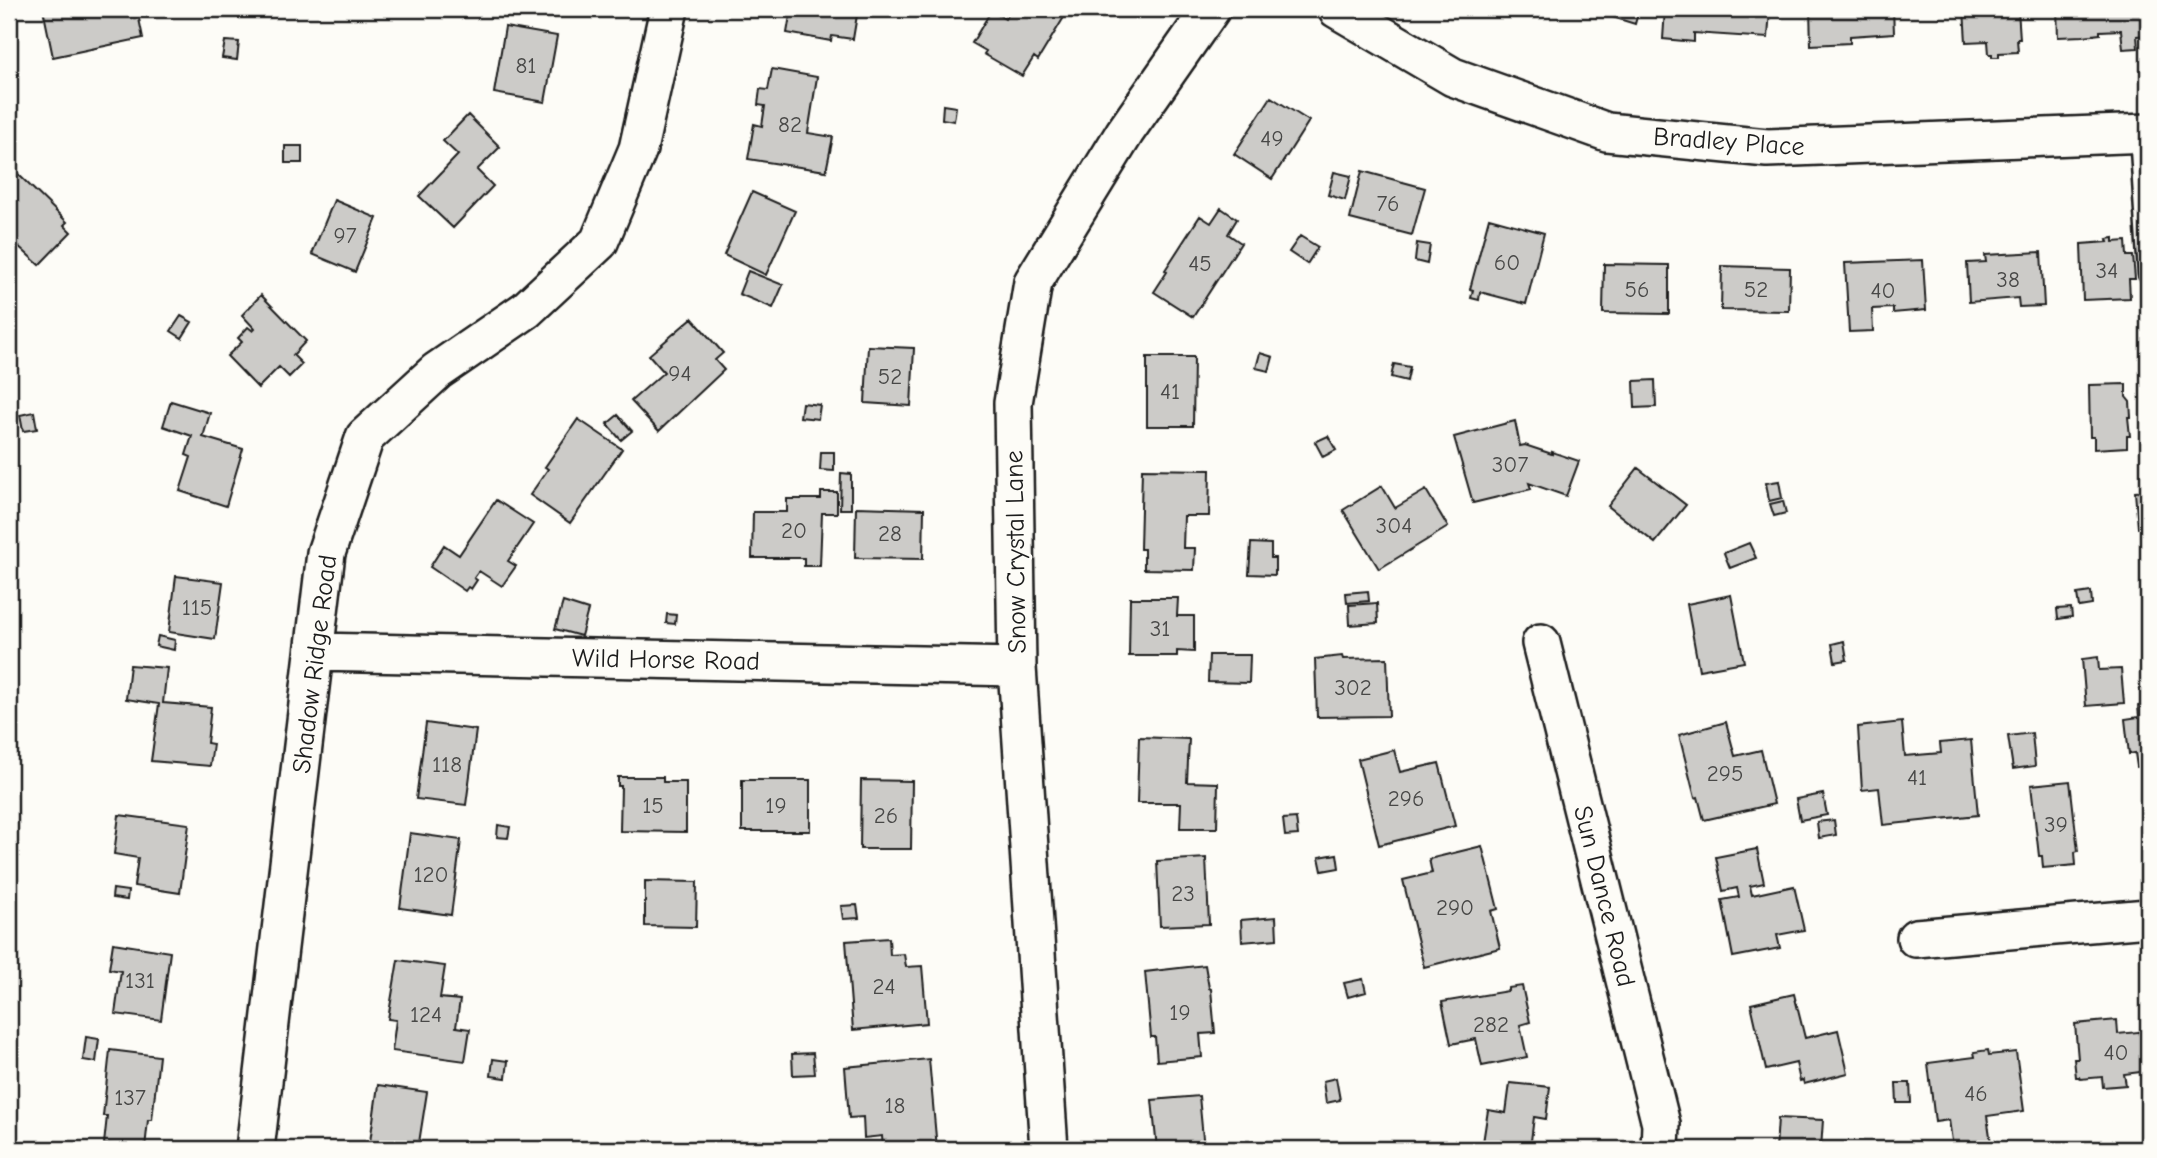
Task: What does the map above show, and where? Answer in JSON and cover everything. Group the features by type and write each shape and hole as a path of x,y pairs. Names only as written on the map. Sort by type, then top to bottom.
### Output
{"street":[{"name":"Shadow Ridge Road","path":"255,1149 326,553 365,437 437,371 526,310 599,242 638,149 669,9"},
{"name":"Snow Crystal Lane","path":"1049,1149 1017,667 1013,403 1033,282 1125,132 1211,9"},
{"name":"Bradley Place","path":"1337,9 1453,77 1607,132 1767,148 2144,134"},
{"name":"Sun Dance Road","path":"1541,643 1661,1124 1660,1149"},
{"name":"Wild Horse Road","path":"315,652 1017,667"},
{"path":"1916,938 2148,918"}],"lane":[{"path":"2144,134 2148,274"}],"building":[{"path":"43,9 137,9 143,38 53,57"},
{"path":"786,9 858,9 853,39 832,36 831,41 787,33 791,10"},
{"path":"1011,9 1069,9 1038,60 1034,57 1022,76 984,54 986,51 972,43 991,11 1005,19"},
{"path":"1587,9 1639,9 1635,24"},
{"path":"1665,9 1770,9 1768,38 1694,33 1694,42 1663,39"},
{"path":"1810,9 1893,9 1894,33 1850,36 1850,43 1811,45"},
{"path":"1964,9 2018,9 2018,52 1999,53 1999,57 1992,57 1992,54 1989,54 1988,41 1966,42"},
{"path":"2057,9 2148,9 2148,35 2137,36 2138,48 2123,49 2121,30 2058,37"},
{"path":"505,27 557,36 545,102 494,93"},
{"path":"225,41 239,42 237,60 222,58"},
{"path":"772,69 817,77 808,133 833,137 826,171 748,159 754,124 762,126 765,106 758,105 760,89 768,90"},
{"path":"1271,97 1309,121 1272,179 1234,154"},
{"path":"943,105 956,107 954,121 942,119"},
{"path":"468,115 500,147 477,170 493,186 453,228 419,196 458,155 443,141"},
{"path":"285,146 302,146 302,163 285,163"},
{"path":"1362,171 1425,188 1412,235 1350,219"},
{"path":"1334,172 1351,176 1345,200 1328,195"},
{"path":"18,174 67,222 64,225 71,232 39,265 15,243 9,241 9,184"},
{"path":"752,192 795,211 766,275 724,255"},
{"path":"334,200 377,218 355,272 312,254"},
{"path":"1221,208 1237,219 1228,234 1241,243 1193,317 1154,292 1200,216 1211,223"},
{"path":"1489,218 1544,233 1526,304 1480,292 1479,300 1471,298 1473,290 1470,289"},
{"path":"1300,236 1318,247 1307,264 1289,252"},
{"path":"2114,238 2114,242 2126,241 2127,256 2133,256 2135,279 2129,279 2130,298 2083,300 2081,244 2108,242 2107,239"},
{"path":"1417,243 1430,245 1427,264 1415,261"},
{"path":"2041,252 2044,306 2019,307 2018,298 1969,302 1967,263 1986,262 1985,255"},
{"path":"1923,260 1926,310 1893,313 1893,308 1872,309 1873,331 1849,332 1845,263"},
{"path":"1604,264 1669,265 1669,314 1603,313"},
{"path":"1722,266 1790,268 1789,311 1721,310"},
{"path":"748,271 783,285 773,308 739,294"},
{"path":"261,295 306,341 293,355 302,364 289,377 279,367 258,388 227,356 242,342 238,338 248,327 253,331 255,329 242,315"},
{"path":"181,316 192,322 182,338 171,331"},
{"path":"692,318 723,353 715,360 724,370 659,431 631,401 664,372 649,355"},
{"path":"868,346 914,348 911,406 865,403"},
{"path":"1260,353 1273,357 1269,371 1256,368"},
{"path":"1147,357 1194,357 1193,426 1147,426"},
{"path":"1394,364 1410,367 1407,381 1391,377"},
{"path":"1655,380 1656,407 1635,408 1634,381"},
{"path":"2126,384 2131,417 2128,417 2130,436 2127,436 2127,447 2094,449 2094,437 2090,437 2089,385"},
{"path":"171,401 210,413 203,437 243,449 226,506 180,491 191,457 186,455 192,436 163,426"},
{"path":"802,403 820,405 818,419 800,417"},
{"path":"34,412 37,429 23,431 20,415"},
{"path":"618,415 632,431 621,440 607,424"},
{"path":"578,419 622,449 570,523 530,495 548,469 545,467"},
{"path":"1515,421 1520,446 1525,445 1579,461 1566,496 1529,483 1531,489 1473,503 1454,437"},
{"path":"1328,436 1336,450 1323,457 1315,442"},
{"path":"821,452 834,452 834,471 820,470"},
{"path":"1638,468 1686,505 1655,543 1608,506"},
{"path":"1142,469 1210,470 1209,516 1184,516 1183,548 1195,548 1194,570 1144,569 1144,549 1140,549"},
{"path":"841,473 851,474 851,509 840,509"},
{"path":"1779,481 1782,498 1769,501 1766,483"},
{"path":"1382,486 1395,508 1426,490 1448,527 1379,569 1343,510"},
{"path":"2148,491 2148,527 2138,528 2135,492"},
{"path":"821,492 837,492 837,513 822,513 820,566 804,566 804,558 752,558 753,512 787,512 787,499 821,499"},
{"path":"496,500 533,524 508,561 516,566 502,586 479,571 471,589 468,587 465,591 430,567 444,545 459,555"},
{"path":"1783,501 1786,513 1774,516 1770,504"},
{"path":"856,507 924,509 923,559 855,558"},
{"path":"1251,543 1271,544 1271,558 1275,558 1275,575 1249,574"},
{"path":"1749,543 1756,558 1730,568 1724,553"},
{"path":"176,576 223,582 215,639 169,632"},
{"path":"1368,591 1369,601 1347,603 1346,593"},
{"path":"2091,592 2092,605 2079,607 2077,594"},
{"path":"1731,595 1744,662 1699,670 1687,604"},
{"path":"1130,598 1178,598 1177,616 1194,616 1194,652 1177,651 1177,656 1129,656"},
{"path":"563,602 588,610 581,636 555,629"},
{"path":"1377,603 1378,623 1350,625 1349,605"},
{"path":"2071,608 2072,617 2058,619 2057,609"},
{"path":"667,614 676,615 675,624 666,623"},
{"path":"158,636 175,640 174,650 156,646"},
{"path":"1844,641 1847,660 1835,662 1832,644"},
{"path":"1209,655 1250,655 1249,683 1208,682"},
{"path":"1342,656 1343,659 1387,658 1389,716 1317,717 1315,659"},
{"path":"2098,657 2099,670 2121,669 2124,703 2086,706 2082,659"},
{"path":"130,665 167,668 163,703 211,707 207,743 213,744 210,766 151,761 159,704 126,699"},
{"path":"2148,704 2148,766 2137,767 2135,753 2129,754 2125,719 2139,717 2138,706"},
{"path":"1726,722 1735,756 1761,750 1774,804 1704,820 1698,797 1695,798 1679,735"},
{"path":"1902,722 1905,756 1941,753 1940,743 1971,740 1978,815 1883,825 1879,788 1862,790 1858,727"},
{"path":"426,723 476,730 466,805 416,799"},
{"path":"2032,733 2035,766 2013,769 2008,736"},
{"path":"1139,737 1189,739 1187,782 1218,783 1217,828 1180,828 1181,803 1137,803"},
{"path":"1394,750 1400,772 1439,763 1455,826 1379,845 1358,759"},
{"path":"618,777 663,777 663,782 686,782 686,832 620,831 621,786 618,786"},
{"path":"742,780 810,780 810,831 742,831"},
{"path":"861,780 912,781 911,849 860,849"},
{"path":"2070,781 2078,851 2075,852 2076,865 2043,868 2042,856 2039,856 2031,785"},
{"path":"1823,794 1827,815 1800,820 1796,799"},
{"path":"119,815 189,824 180,893 134,886 138,858 114,854"},
{"path":"1296,818 1298,835 1285,836 1283,819"},
{"path":"1834,820 1836,835 1819,838 1817,822"},
{"path":"498,825 510,827 508,838 497,837"},
{"path":"410,833 461,840 451,915 400,908"},
{"path":"1482,846 1498,909 1491,911 1500,948 1424,967 1403,880 1432,873 1429,859"},
{"path":"1757,849 1764,883 1750,886 1752,895 1794,886 1804,930 1777,935 1780,948 1733,957 1722,900 1739,897 1737,888 1723,891 1716,857"},
{"path":"1337,854 1339,868 1322,871 1319,857"},
{"path":"1206,858 1209,924 1160,926 1157,861"},
{"path":"645,881 697,882 696,927 645,926"},
{"path":"113,889 128,891 127,900 112,898"},
{"path":"857,905 859,918 843,919 841,906"},
{"path":"1276,917 1277,939 1242,942 1241,920"},
{"path":"889,938 890,955 904,954 906,967 922,966 927,1023 853,1030 846,941"},
{"path":"113,943 170,952 161,1020 115,1014 121,971 109,969"},
{"path":"398,960 445,966 440,998 460,1000 456,1027 470,1029 465,1061 392,1051 396,1020 388,1019"},
{"path":"1205,965 1211,989 1215,1033 1200,1034 1202,1057 1157,1061 1155,1037 1151,1037 1145,972"},
{"path":"1363,979 1366,992 1348,997 1344,983"},
{"path":"1522,986 1530,1022 1520,1025 1527,1057 1482,1066 1476,1039 1451,1044 1442,1002 1508,991 1508,988"},
{"path":"1794,994 1805,1038 1838,1030 1848,1073 1804,1084 1803,1080 1800,1081 1796,1063 1766,1070 1751,1004"},
{"path":"2117,1020 2118,1034 2148,1031 2148,1071 2124,1074 2126,1085 2103,1087 2102,1077 2076,1077 2074,1059 2078,1059 2075,1024"},
{"path":"86,1037 99,1039 96,1062 83,1060"},
{"path":"110,1050 159,1056 152,1120 148,1120 145,1148 104,1144 107,1116 103,1116"},
{"path":"1988,1050 1989,1055 2016,1052 2024,1111 1987,1116 1991,1143 1953,1148 1949,1120 1935,1122 1928,1063 1975,1057 1974,1052"},
{"path":"813,1053 815,1074 793,1075 792,1054"},
{"path":"493,1059 508,1061 506,1078 491,1076"},
{"path":"929,1059 937,1149 883,1149 882,1136 864,1138 863,1117 849,1118 845,1067"},
{"path":"1336,1078 1340,1100 1326,1103 1323,1081"},
{"path":"1510,1083 1550,1087 1546,1119 1534,1117 1530,1149 1482,1149 1488,1110 1506,1113"},
{"path":"1896,1083 1910,1083 1911,1103 1897,1103"},
{"path":"378,1085 427,1092 418,1149 369,1149"},
{"path":"1199,1096 1204,1149 1157,1149 1152,1100"},
{"path":"1778,1118 1823,1120 1821,1149 1776,1149"},
{"path":"2109,1140 2110,1149 2070,1149 2070,1144"}]}
